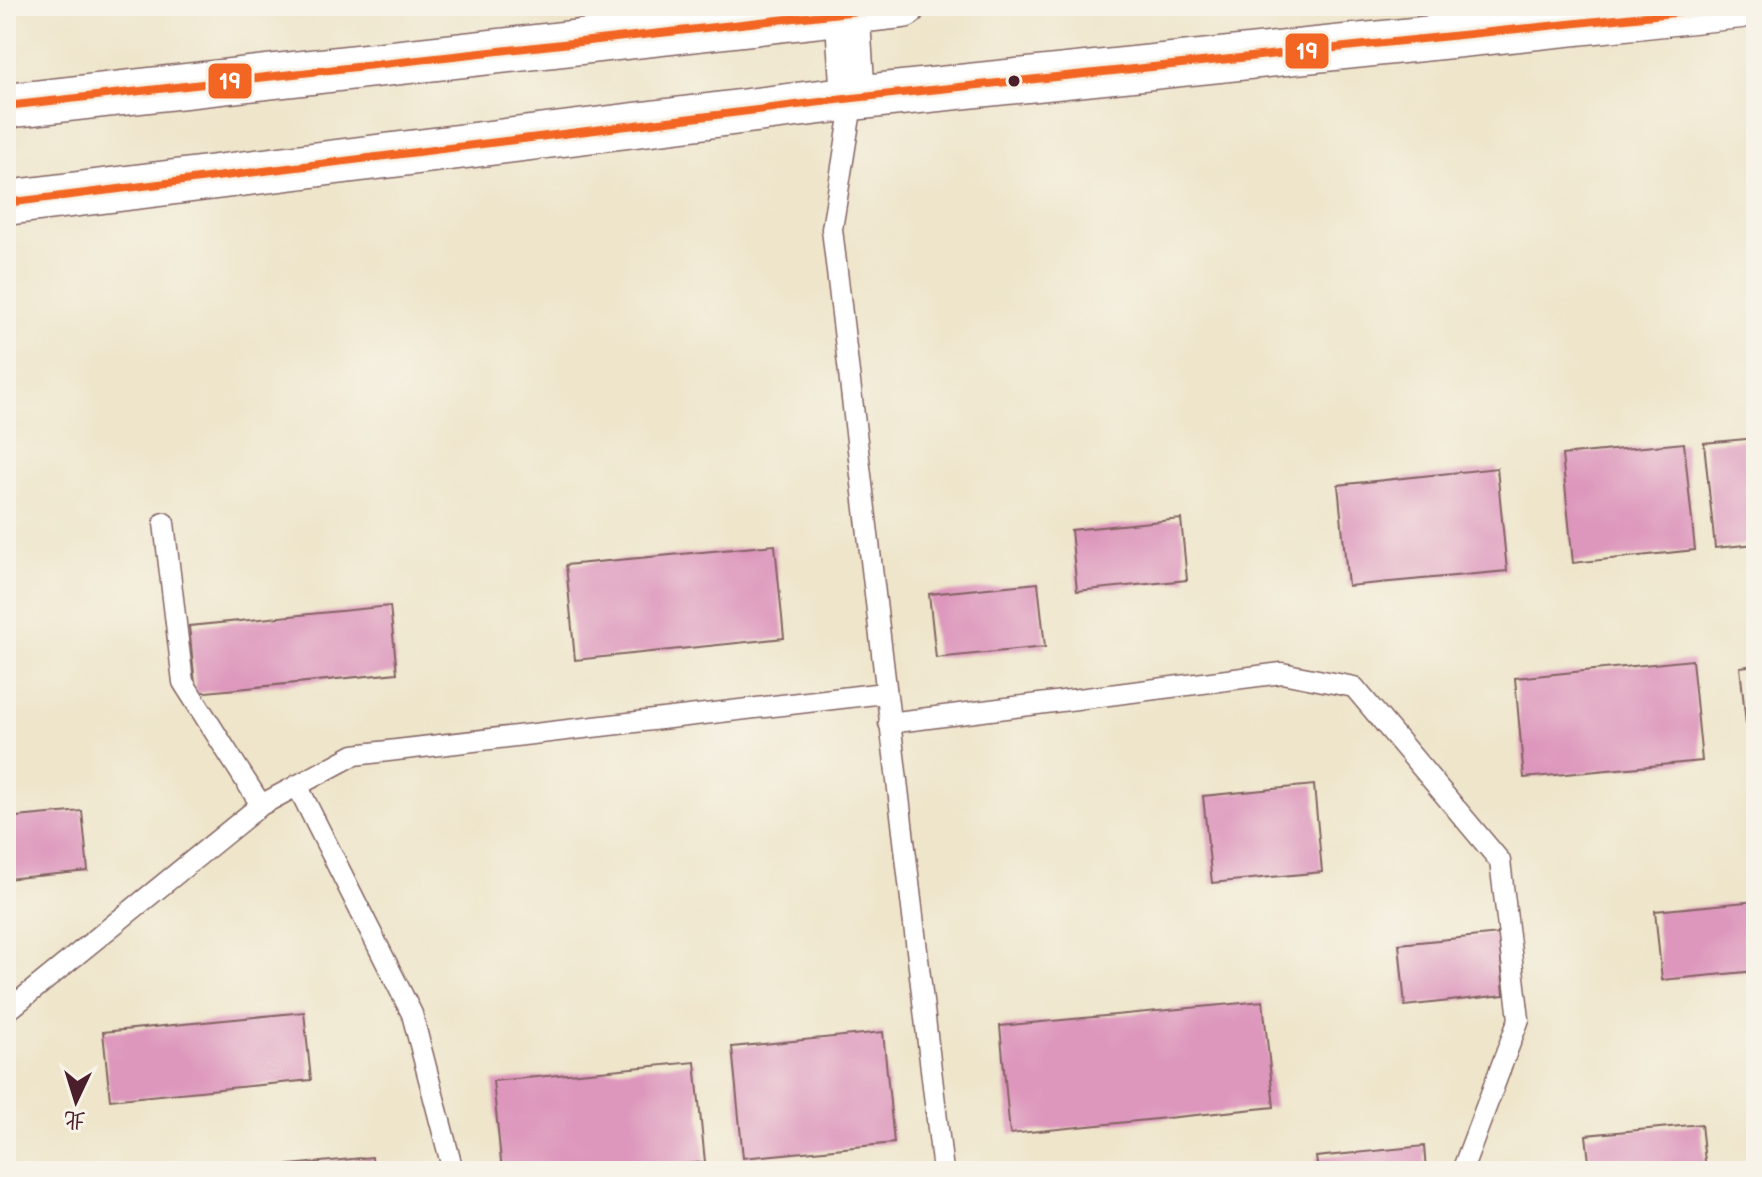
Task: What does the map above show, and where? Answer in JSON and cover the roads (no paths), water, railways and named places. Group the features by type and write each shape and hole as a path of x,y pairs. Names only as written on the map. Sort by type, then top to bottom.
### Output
{"main road":[{"path":"6,106 847,9 903,6"},
{"path":"6,203 853,98 1741,6"},
{"path":"847,9 853,98"}],"lane":[{"path":"853,98 832,229 884,693 943,1171"},
{"path":"164,523 183,682 261,805"},
{"path":"889,723 1282,673 1354,687 1500,861 1519,1019 1462,1171"},
{"path":"6,1012 261,805 354,755 884,693"},
{"path":"297,785 412,1014 453,1171"}]}
